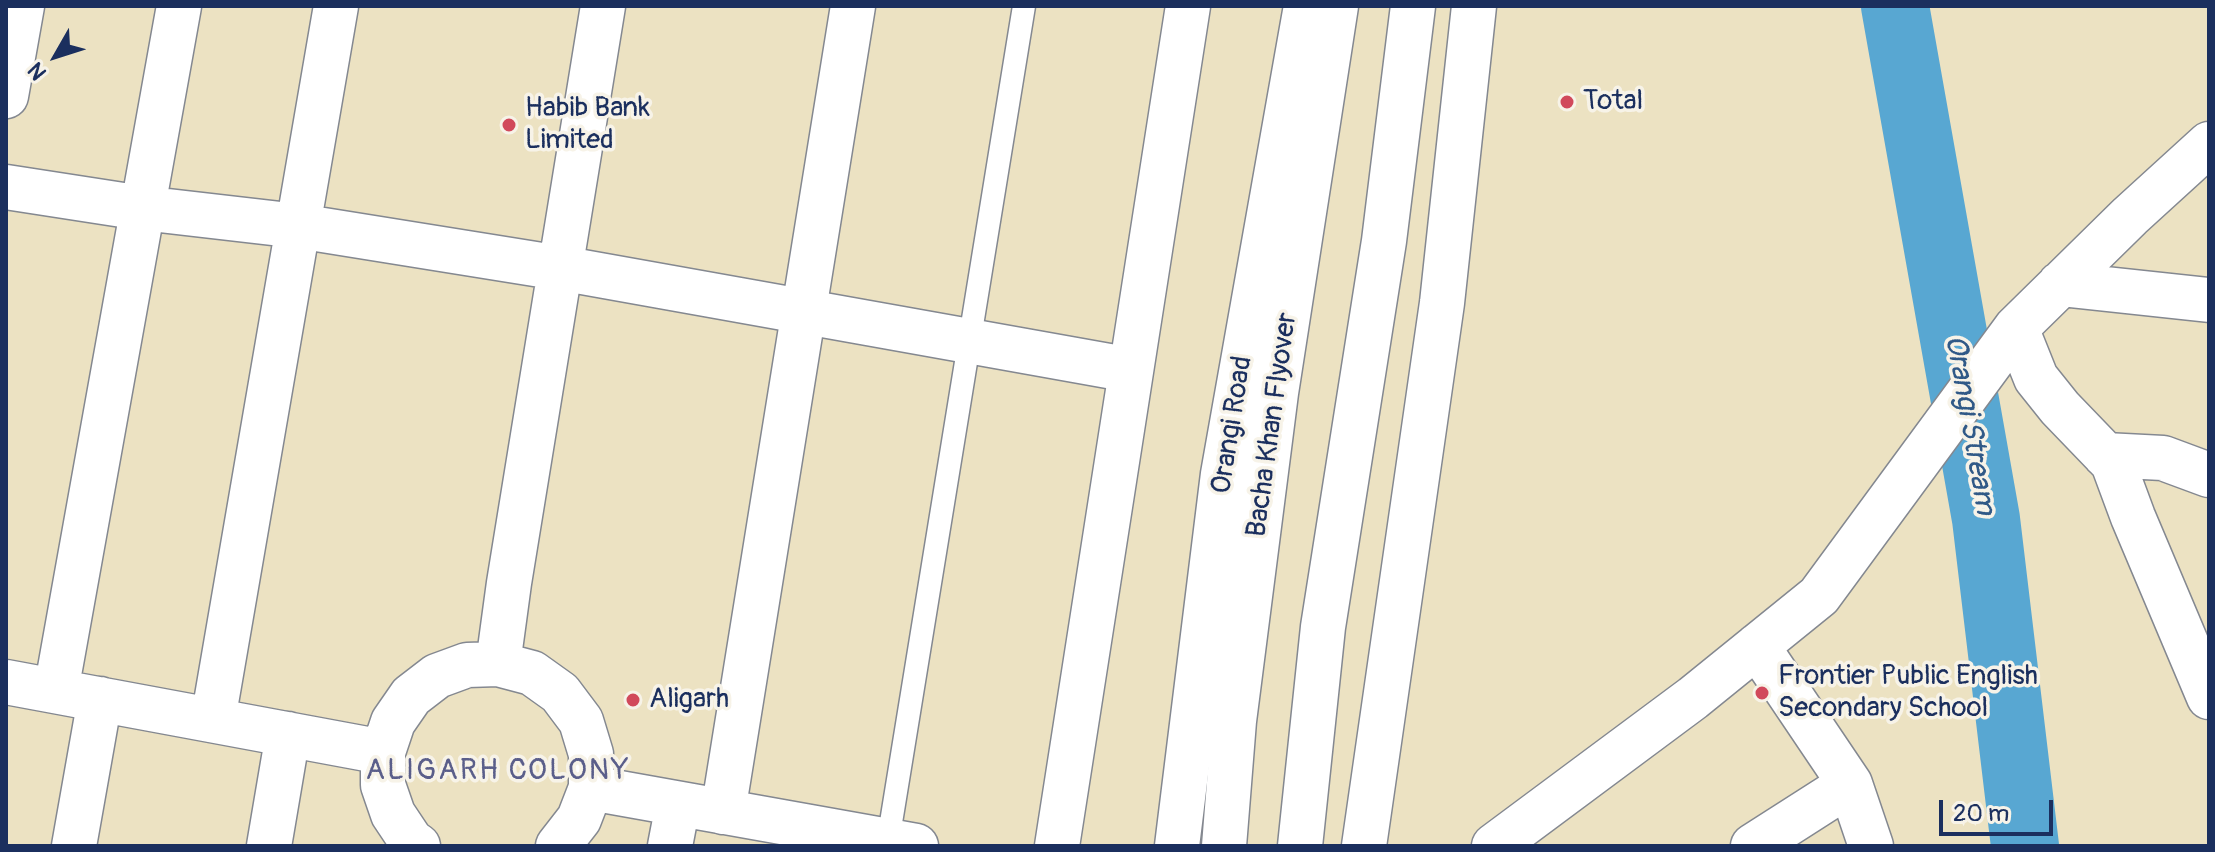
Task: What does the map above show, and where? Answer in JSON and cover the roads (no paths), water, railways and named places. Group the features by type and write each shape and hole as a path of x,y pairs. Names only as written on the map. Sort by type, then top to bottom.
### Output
{"street":[{"path":"6,96 22,6"},
{"path":"56,691 179,6"},
{"path":"213,720 336,6"},
{"path":"498,664 603,6"},
{"path":"723,812 853,6"},
{"path":"1057,846 1188,6"},
{"name":"Orangi Road","path":"1177,846 1223,474 1306,6"},
{"name":"Bacha Khan Flyover","path":"1224,846 1234,721 1276,393 1336,6"},
{"path":"1300,846 1323,627 1384,241 1413,6"},
{"path":"1364,846 1442,303 1474,6"},
{"path":"1494,846 1693,698 1819,596 2016,328 2130,216 2209,144"},
{"path":"6,187 142,208 298,226 560,268 1131,370"},
{"path":"2060,284 2209,300"},
{"path":"2016,328 2036,378 2113,463 2209,697"},
{"path":"2105,455 2163,458 2209,475"},
{"path":"1757,646 1850,784 1871,846"},
{"path":"418,846 411,841 393,814 383,785 383,752 393,722 411,696 437,676 467,665 498,664 532,673 560,693 581,721 591,754 591,788 579,819 558,846"},
{"path":"6,682 383,752"},
{"path":"74,846 100,699"},
{"path":"269,846 288,734"},
{"path":"1753,846 1850,784"},
{"path":"591,788 674,825 723,812 905,844"}],"lane":[{"path":"905,844 969,341 1024,6"}],"waterway":[{"name":"Orangi Stream","path":"1895,6 1986,519 2025,846"}],"place":[{"name":"Total","path":"1567,102"},
{"name":"Habib Bank Limited","path":"509,125"},
{"name":"Frontier Public English Secondary School","path":"1762,693"},
{"name":"Aligarh","path":"633,700"}],"district":[{"name":"ALIGARH COLONY","path":"498,771"}]}
